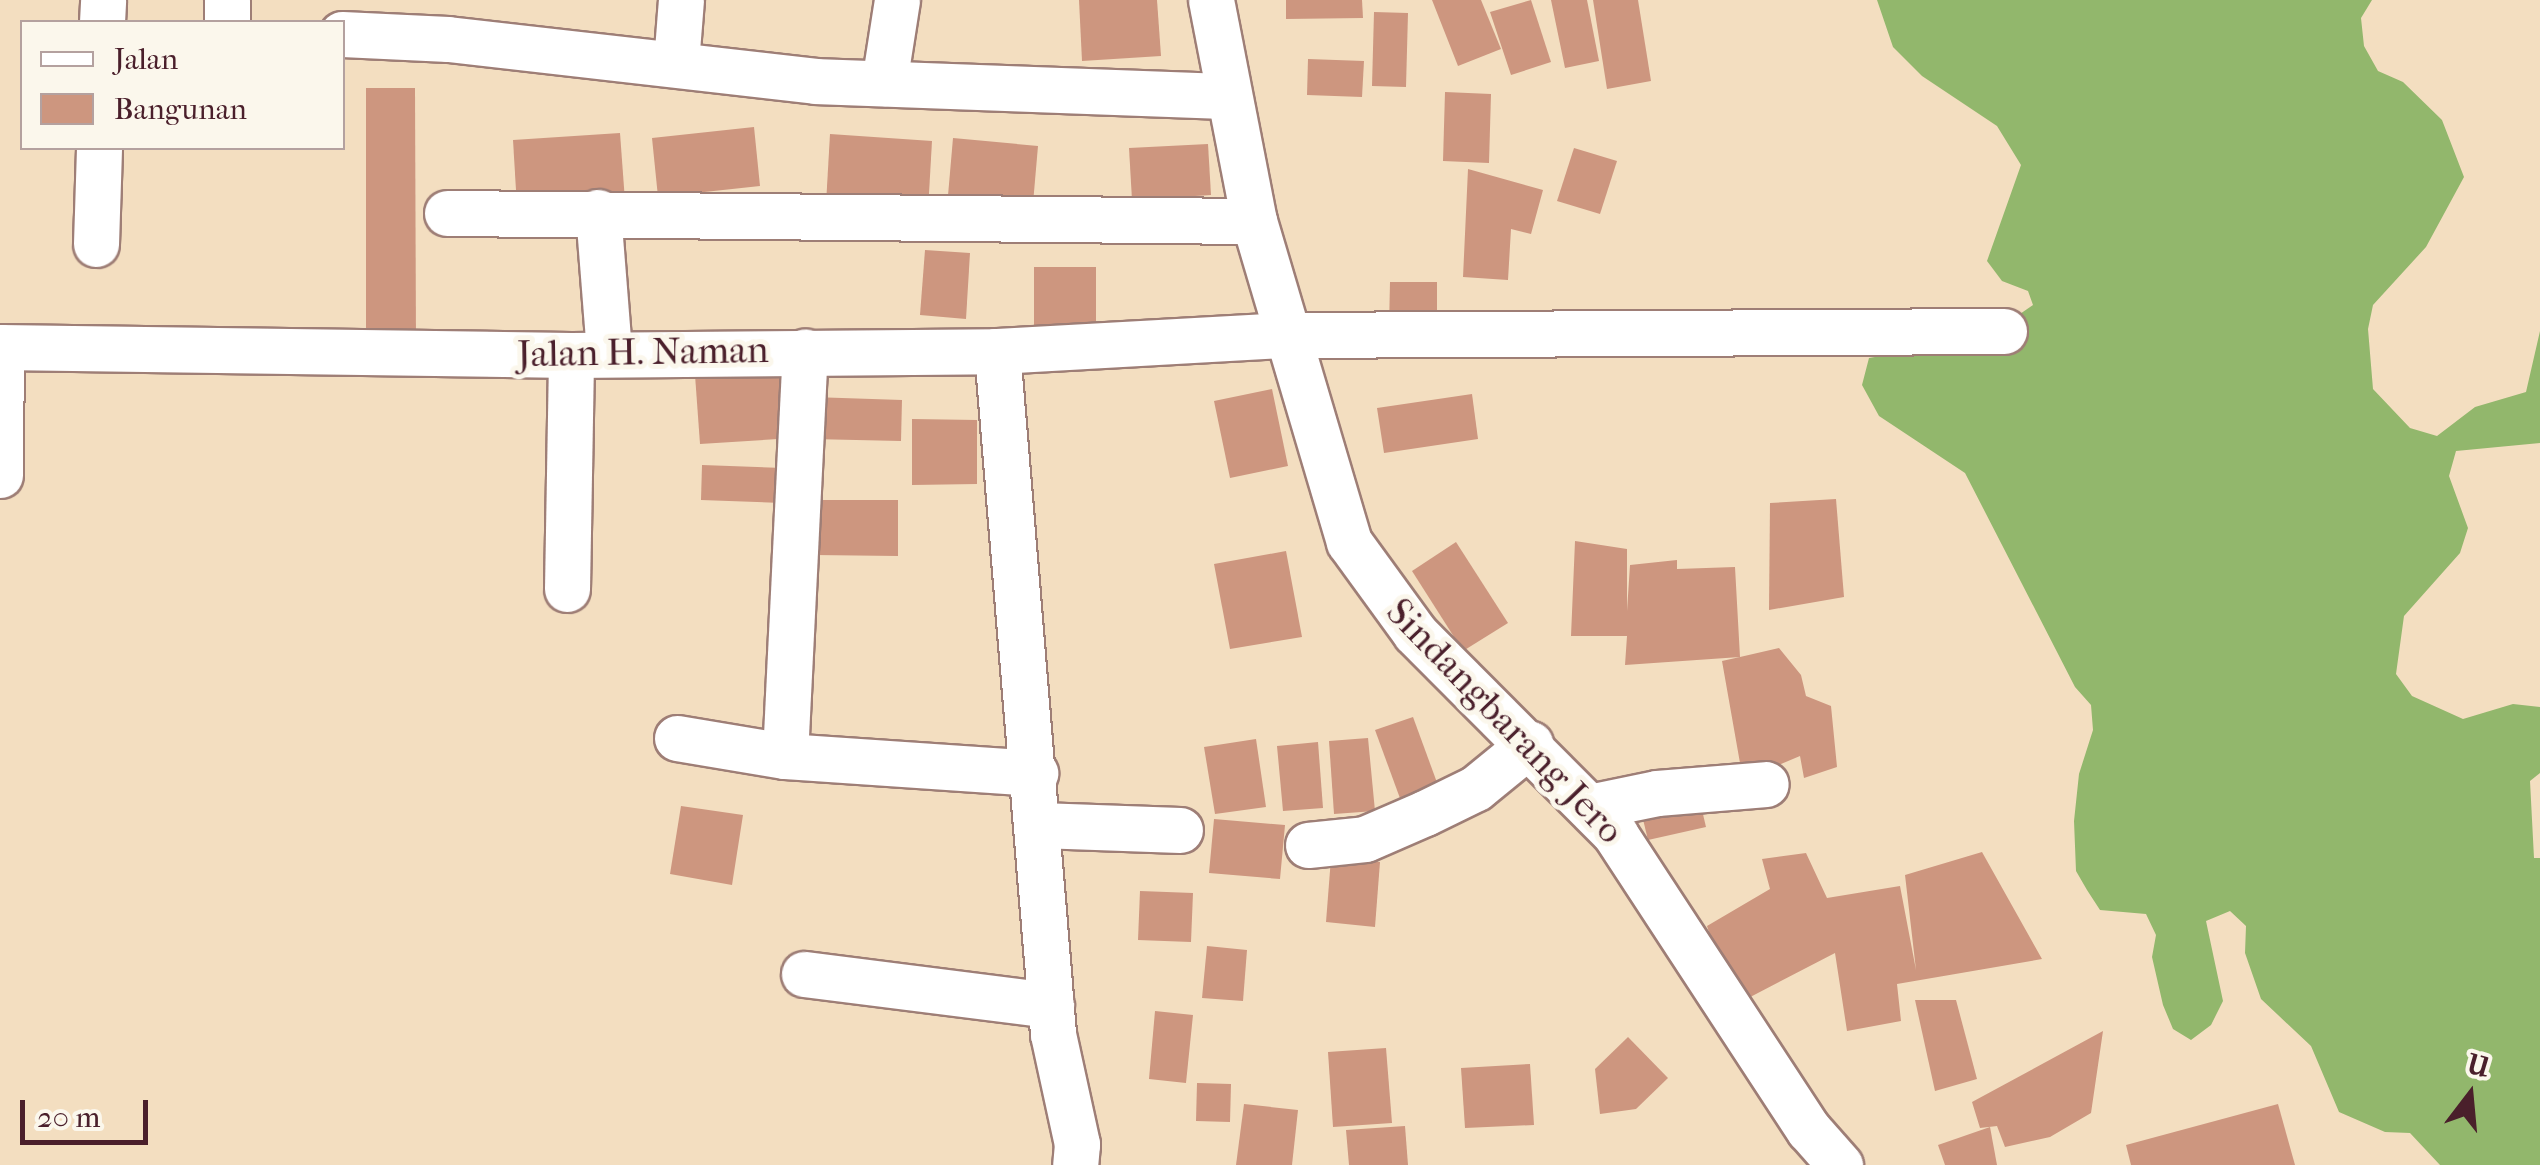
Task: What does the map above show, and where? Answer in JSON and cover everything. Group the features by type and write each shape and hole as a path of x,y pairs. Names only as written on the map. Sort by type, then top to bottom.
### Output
{"street":[{"path":"676,63 681,0"},
{"path":"884,82 897,0"},
{"name":"Sindangbarang Jero","path":"1212,0 1254,221 1349,542 1416,633 1530,744 1648,876 1746,1036 1830,1162"},
{"path":"345,34 450,20 763,77 1229,96"},
{"path":"96,244 99,150"},
{"path":"568,589 590,354 598,212"},
{"path":"447,213 1254,221"},
{"name":"Jalan H. Naman","path":"1,347 590,354 997,350 1286,335 2004,331"},
{"path":"0,475 1,347"},
{"path":"786,756 804,350"},
{"path":"997,350 1051,1005 1075,1165"},
{"path":"676,738 786,756 1034,772"},
{"path":"1308,845 1364,838 1425,814 1476,788 1530,744"},
{"path":"1589,807 1658,792 1766,784"},
{"path":"1038,825 1180,830"},
{"path":"804,974 1051,1005"}],"green space":[{"path":"1877,0 2372,0 2361,18 2364,46 2378,71 2403,82 2442,120 2464,177 2426,247 2373,305 2368,329 2373,389 2410,428 2437,436 2475,407 2526,392 2540,331 2540,443 2456,451 2449,476 2468,528 2460,553 2404,616 2396,674 2412,696 2463,719 2513,704 2540,707 2540,773 2530,781 2534,858 2540,858 2540,1165 2440,1165 2410,1133 2385,1132 2339,1112 2311,1046 2261,999 2245,953 2246,926 2230,911 2206,921 2223,1001 2211,1025 2191,1040 2173,1029 2152,957 2156,935 2146,914 2100,910 2076,871 2074,821 2079,774 2093,730 2091,705 2075,687 1965,473 1879,416 1862,385 1869,358 1985,338 2033,305 2028,291 2002,281 1987,261 2021,165 1997,126 1922,76 1893,47"}],"building":[{"path":"1079,0 1157,0 1161,56 1082,61"},
{"path":"1286,0 1362,0 1363,18 1286,19"},
{"path":"1432,0 1481,0 1501,49 1458,66"},
{"path":"1531,0 1551,62 1511,75 1490,12"},
{"path":"1551,0 1587,0 1599,61 1565,68"},
{"path":"1593,0 1638,0 1651,81 1607,89"},
{"path":"1374,12 1408,13 1406,87 1372,86"},
{"path":"1308,59 1364,61 1362,97 1307,95"},
{"path":"366,88 415,88 416,345 366,345"},
{"path":"1445,92 1491,94 1489,163 1443,161"},
{"path":"754,127 760,186 658,197 652,138"},
{"path":"620,133 625,201 517,207 513,140"},
{"path":"830,134 932,141 928,211 826,204"},
{"path":"953,138 1038,146 1032,215 947,207"},
{"path":"1208,144 1211,195 1132,200 1129,148"},
{"path":"1574,148 1617,161 1600,214 1557,201"},
{"path":"1468,169 1543,190 1531,234 1511,229 1508,280 1463,277"},
{"path":"925,250 970,253 966,319 920,315"},
{"path":"1034,267 1096,267 1096,326 1034,326"},
{"path":"1390,282 1437,282 1437,328 1389,328"},
{"path":"789,369 794,438 700,444 695,375"},
{"path":"1272,389 1288,466 1230,478 1214,401"},
{"path":"1472,394 1478,439 1384,453 1377,408"},
{"path":"812,397 902,400 901,441 811,439"},
{"path":"912,419 977,420 977,484 912,485"},
{"path":"702,465 783,468 782,503 701,500"},
{"path":"1836,499 1844,597 1769,610 1770,503"},
{"path":"814,500 898,500 898,556 814,555"},
{"path":"1575,541 1627,549 1627,611 1630,565 1677,560 1677,569 1735,567 1740,657 1625,665 1627,636 1571,636"},
{"path":"1456,542 1508,623 1463,651 1412,571"},
{"path":"1286,551 1302,637 1230,649 1214,564"},
{"path":"1779,648 1801,675 1806,696 1831,706 1837,767 1804,778 1800,756 1743,780 1722,661"},
{"path":"1413,717 1439,788 1401,801 1375,730"},
{"path":"1368,738 1375,811 1334,814 1329,741"},
{"path":"1256,739 1266,807 1215,814 1204,747"},
{"path":"1318,742 1323,808 1283,811 1277,746"},
{"path":"1698,793 1706,827 1648,840 1640,807"},
{"path":"681,806 743,815 732,885 670,874"},
{"path":"1214,819 1285,825 1280,879 1209,873"},
{"path":"1982,852 2042,959 1897,984 1901,1021 1847,1031 1835,953 1733,1006 1707,926 1770,889 1762,859 1806,853 1827,898 1900,886 1916,970 1905,875"},
{"path":"1331,858 1380,862 1375,927 1326,922"},
{"path":"1140,891 1193,893 1191,942 1138,940"},
{"path":"1207,946 1247,950 1243,1001 1202,998"},
{"path":"1915,1000 1956,1000 1977,1079 1935,1091"},
{"path":"1155,1011 1193,1015 1186,1083 1149,1079"},
{"path":"2103,1031 2091,1113 2050,1137 2005,1147 1997,1126 1980,1128 1972,1102"},
{"path":"1628,1037 1668,1078 1636,1109 1600,1114 1595,1069"},
{"path":"1386,1048 1392,1123 1333,1127 1328,1052"},
{"path":"1530,1064 1534,1125 1465,1128 1461,1068"},
{"path":"1197,1083 1231,1084 1230,1122 1196,1121"},
{"path":"1244,1104 1298,1110 1292,1165 1236,1165"},
{"path":"2278,1104 2295,1165 2131,1165 2126,1145"},
{"path":"1405,1126 1408,1165 1349,1165 1346,1130"},
{"path":"1990,1127 1997,1165 1945,1165 1938,1145"}]}
